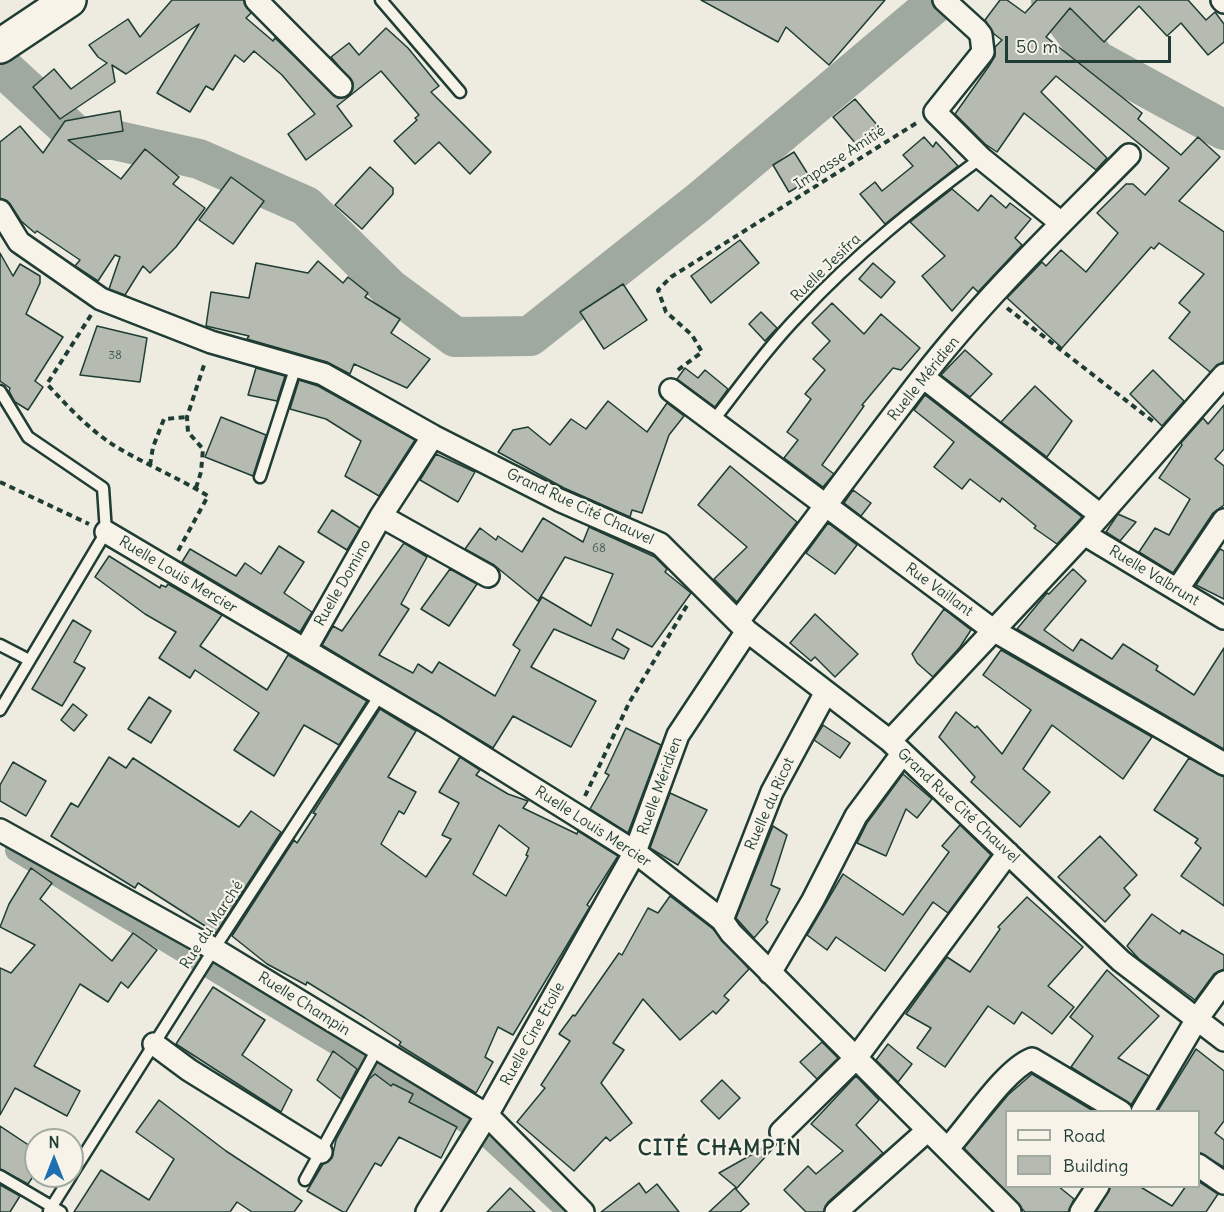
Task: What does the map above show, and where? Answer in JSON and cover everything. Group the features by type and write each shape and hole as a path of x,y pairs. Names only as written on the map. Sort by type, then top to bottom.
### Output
{"main road":[{"path":"4,38 69,0"}],"street":[{"path":"256,0 341,86"},
{"path":"950,5 981,35 983,52 935,112 981,158 1061,223"},
{"name":"Ruelle Méridien","path":"635,852 678,735 742,626 923,377 992,297 1129,155"},
{"name":"Grand Rue Cité Chauvel","path":"0,211 19,242 101,299 211,342 323,374 433,436 559,500 660,544 742,626 896,748 1121,961 1224,1040"},
{"path":"771,973 813,900 856,816 896,748 993,630 1084,534 1224,375"},
{"path":"923,377 1100,514"},
{"name":"Rue Vaillant","path":"671,390 826,508 993,630 1224,764"},
{"name":"Ruelle Domino","path":"305,650 381,516 433,436"},
{"path":"381,516 488,576"},
{"path":"1177,590 1224,520"},
{"name":"Ruelle Louis Mercier","path":"105,532 380,695 635,852 722,921 1010,1212"},
{"name":"Ruelle Valbrunt","path":"1084,534 1224,618"},
{"name":"Ruelle du Ricot","path":"722,921 772,792 826,692"},
{"name":"Ruelle Champin","path":"0,830 214,949 487,1115 583,1212"},
{"name":"Ruelle Cine Etoile","path":"427,1212 487,1115 635,852"},
{"path":"781,1132 856,1058 1008,853"},
{"path":"1143,1110 1197,1019 1224,982"},
{"path":"154,1044 189,1070 321,1152"},
{"path":"947,1149 968,1127 999,1085 1023,1062 1032,1059 1118,1110"},
{"path":"836,1212 928,1130"},
{"path":"1200,1166 1224,1183"},
{"path":"1081,1212 1097,1188"}],"lane":[{"path":"381,0 460,92"},
{"name":"Ruelle Jesifra","path":"713,421 784,331 822,291 895,222 981,158"},
{"path":"260,477 296,366"},
{"path":"0,391 28,437 104,488 105,532 0,710"},
{"path":"0,645 29,660"},
{"name":"Rue du Marché","path":"84,1154 214,949 380,695"},
{"path":"305,1180 377,1049"},
{"path":"0,1176 54,1210"},
{"name":"Rue du Marché","path":"54,1210 65,1188"}],"path":[{"name":"Impasse Amitié","path":"671,390 663,381 702,352 692,335 666,312 658,290 671,277 758,225 935,112"},
{"path":"992,297 1172,436"},
{"path":"101,299 47,384 82,422 125,453 208,496 168,569"},
{"path":"196,488 201,472 203,449 188,432 187,417 211,342"},
{"path":"150,465 158,433 165,419 187,417"},
{"path":"0,482 105,532"},
{"path":"576,815 629,703 701,584"}],"building":[{"path":"172,0 244,0 251,13 246,18 273,41 275,38 338,98 350,95 353,83 331,57 349,43 359,55 386,28 408,48 439,86 431,92 491,152 470,174 439,142 415,164 394,141 417,120 415,118 419,115 381,71 337,106 352,126 306,160 288,134 315,114 282,75 254,51 244,62 235,55 213,90 206,86 190,112 157,93 199,24 126,74 112,65 115,82 60,119 33,87 54,69 71,89 107,63 98,57 89,45 128,19 140,37"},
{"path":"701,0 885,0 829,65 786,27 778,42"},
{"path":"1000,0 1007,0 1025,13 1037,0 1188,0 1206,20 1215,12 1224,24 1224,42 1208,55 1181,23 1167,36 1139,6 1104,42 1070,8 1046,37 1142,113 1138,119 1181,155 1198,137 1220,157 1179,201 1224,232 1224,361 1210,372 1169,338 1190,312 1179,303 1204,274 1159,243 1154,249 1151,247 1062,348 1007,298 1042,262 1046,266 1061,250 1086,272 1118,233 1097,213 1126,184 1133,184 1145,195 1169,168 1056,76 1041,92 1107,158 1096,170 1024,113 997,152 985,144 955,114 989,66 995,56 995,47 1002,40 994,34 985,20"},
{"path":"855,99 878,126 857,145 833,117"},
{"path":"120,111 123,131 68,140 121,179 145,149 179,177 173,184 205,208 176,247 150,273 143,266 125,295 109,289 120,257 115,255 98,281 75,266 80,260 37,231 35,233 21,221 10,204 0,198 0,142 20,126 43,153 65,121"},
{"path":"924,137 933,147 936,142 958,166 885,224 860,194 875,182 882,191 913,166 903,155"},
{"path":"794,152 811,179 789,192 773,165"},
{"path":"370,167 393,188 393,194 362,229 335,205"},
{"path":"231,177 264,201 233,244 199,220"},
{"path":"952,189 978,211 991,195 1006,208 1010,203 1031,219 1015,238 1022,245 978,292 973,287 952,311 922,276 945,256 910,222"},
{"path":"740,240 759,263 711,303 691,276"},
{"path":"0,253 13,276 20,264 40,276 40,283 26,314 63,337 35,381 43,387 28,410 15,402 9,391 10,388 0,381"},
{"path":"318,261 343,283 348,277 368,293 365,297 400,319 391,333 430,359 407,388 354,364 350,374 327,362 247,339 249,336 206,326 211,292 249,298 256,263 308,273"},
{"path":"873,263 895,282 881,298 859,279"},
{"path":"623,284 647,320 604,349 580,312"},
{"path":"832,303 864,334 881,314 920,348 901,370 893,368 862,405 864,406 822,465 834,474 823,487 784,458 798,440 787,432 811,399 805,394 825,370 813,359 830,341 812,323"},
{"path":"761,312 777,328 765,341 749,324"},
{"path":"97,326 147,338 140,382 80,375"},
{"path":"965,350 992,374 970,397 941,375"},
{"path":"256,368 285,376 277,401 248,395"},
{"path":"685,368 698,378 705,370 728,389 715,407 677,379"},
{"path":"1153,370 1184,401 1162,426 1130,394"},
{"path":"299,380 318,386 415,440 379,496 345,476 361,441 326,419 290,409"},
{"path":"1035,386 1072,421 1047,457 1001,422"},
{"path":"925,395 1082,517 1057,544 1034,528 1036,526 1002,498 1000,502 970,479 962,489 934,467 954,442 914,410"},
{"path":"608,401 647,432 667,403 684,416 669,435 642,513 632,510 630,517 564,488 498,452 513,430 528,427 550,445 571,419 586,429"},
{"path":"1224,405 1224,449 1215,459 1224,466 1224,505 1213,513 1173,573 1139,552 1155,528 1169,535 1190,499 1159,478 1182,445 1181,443 1203,418 1208,424"},
{"path":"221,417 266,435 253,476 205,457"},
{"path":"436,454 475,472 458,502 420,480"},
{"path":"730,466 797,522 737,602 714,579 747,547 698,505"},
{"path":"853,490 871,503 861,516 844,503"},
{"path":"332,510 360,528 347,550 318,532"},
{"path":"1118,514 1136,522 1120,541 1106,532"},
{"path":"543,518 583,542 589,527 655,557 667,569 665,572 691,593 652,647 617,629 612,639 629,649 624,659 554,629 531,667 596,701 571,747 513,716 493,748 322,645 333,626 342,631 404,543 427,557 401,604 409,609 379,655 413,673 418,664 432,673 439,662 495,696 520,650 513,645 542,597 591,626 613,574 565,557 538,601 494,565 465,549 480,528 496,540 498,536 522,552"},
{"path":"828,523 857,545 835,574 806,553"},
{"path":"279,546 304,562 284,593 312,612 300,632 182,562 190,549 236,576 245,563 261,574"},
{"path":"1220,549 1224,551 1224,599 1196,585"},
{"path":"109,556 160,588 161,585 166,587 168,584 222,615 200,646 267,690 288,655 367,701 339,745 304,725 274,776 234,750 259,713 195,670 190,678 159,658 176,632 145,614 95,577"},
{"path":"450,569 477,584 449,626 421,609"},
{"path":"1073,569 1086,581 1044,630 1073,651 1081,639 1112,659 1123,644 1158,666 1156,670 1194,695 1224,648 1224,749 1017,629 1047,593 1049,594"},
{"path":"944,609 971,630 960,647 933,677 917,663 912,654"},
{"path":"815,614 858,654 835,677 815,657 811,661 790,643"},
{"path":"73,620 91,631 74,662 85,668 62,706 32,689"},
{"path":"1001,650 1152,737 1123,779 1052,725 1023,769 1050,792 1020,827 971,782 975,777 939,737 956,712 975,728 977,726 1002,754 1031,710 983,675"},
{"path":"149,697 171,711 151,743 128,729"},
{"path":"73,704 87,715 74,731 61,720"},
{"path":"380,709 416,731 388,777 416,792 404,814 399,811 381,844 426,877 451,839 442,835 459,803 439,792 460,757 480,770 476,775 508,794 528,801 523,808 577,834 578,831 618,856 587,905 590,907 513,1035 498,1027 485,1057 493,1062 476,1093 399,1045 401,1042 307,982 306,985 267,964 232,936 294,840 297,843 316,814 313,813","holes":["499,825 529,848 526,855 528,856 506,896 473,874"]},
{"path":"823,725 850,743 840,758 814,740"},
{"path":"626,728 661,745 628,833 590,809 609,775 605,773"},
{"path":"109,757 126,768 133,758 239,827 251,811 281,832 216,933 138,883 135,888 51,836 71,803 78,807"},
{"path":"1189,758 1224,777 1224,906 1181,876 1201,848 1195,843 1198,839 1154,810"},
{"path":"13,762 46,781 26,816 0,801 0,785"},
{"path":"903,774 932,799 917,818 906,809 886,856 857,843 867,823"},
{"path":"670,793 707,810 678,865 650,848"},
{"path":"960,825 991,855 948,913 933,902 885,971 836,937 827,950 807,935 843,874 903,915 949,852 942,846"},
{"path":"773,826 787,835 771,885 780,889 766,920 768,922 754,938 736,918"},
{"path":"1100,836 1137,875 1124,888 1130,895 1105,922 1058,877"},
{"path":"31,868 52,883 40,899 112,961 133,933 157,950 128,988 121,982 108,1002 80,984 34,1066 80,1091 67,1116 15,1088 0,1115 0,968 11,973 35,945 0,927 9,904"},
{"path":"670,896 713,929 749,969 724,996 729,1000 716,1014 713,1011 680,1040 643,999 613,1043 624,1050 601,1083 632,1123 610,1141 606,1137 574,1171 517,1122 545,1088 541,1085 570,1041 559,1034 573,1015 575,1016 619,953 622,955 648,908 658,913"},
{"path":"1027,897 1083,947 1048,986 1074,1007 1052,1034 1022,1012 1014,1024 988,1006 945,1067 917,1048 931,1028 906,1014 947,957 970,972 1000,929 998,927"},
{"path":"1152,914 1180,934 1182,930 1224,955 1224,969 1214,974 1195,1000 1139,959 1127,946"},
{"path":"1107,970 1159,1016 1118,1058 1149,1076 1131,1105 1071,1067 1093,1036 1070,1017"},
{"path":"213,987 265,1020 242,1055 292,1090 281,1112 176,1044"},
{"path":"822,1042 838,1058 817,1079 800,1062"},
{"path":"888,1044 912,1064 898,1082 876,1060"},
{"path":"1196,1049 1224,1071 1224,1121 1215,1133 1224,1140 1224,1167 1200,1153 1200,1110 1158,1110"},
{"path":"333,1051 357,1069 341,1099 317,1080"},
{"path":"375,1074 391,1086 393,1084 413,1094 409,1102 457,1127 441,1158 399,1137 381,1166 375,1163 346,1212 343,1212 307,1191 323,1164 332,1158 336,1140 369,1079"},
{"path":"1032,1074 1092,1110 1005,1110 1005,1188 1060,1188 1074,1199 1068,1212 1025,1212 964,1148 1008,1095"},
{"path":"856,1076 879,1100 856,1125 883,1153 828,1202 824,1212 806,1212 784,1190 808,1166 816,1174 843,1151 811,1124"},
{"path":"722,1080 740,1098 719,1119 701,1101"},
{"path":"159,1100 226,1151 302,1201 294,1212 252,1212 237,1202 230,1212 74,1212 101,1170 149,1200 174,1159 136,1132"},
{"path":"0,1126 24,1142 24,1182 0,1169"},
{"path":"774,1142 777,1144 737,1188 719,1173"},
{"path":"1200,1182 1218,1194 1206,1212 1096,1212 1110,1188 1142,1188 1172,1206 1185,1188 1200,1188"},
{"path":"639,1183 646,1193 657,1184 679,1212 601,1212"},
{"path":"0,1185 20,1196 10,1212 0,1212"},
{"path":"510,1188 535,1212 487,1212"},
{"path":"735,1188 749,1204 740,1212 709,1212"}],"waterway":[{"path":"0,65 81,140 114,140 199,159 306,206 389,288 455,337 530,336 699,202 939,0"},
{"path":"1051,0 1096,60 1224,130"},
{"path":"17,850 484,1132 569,1211"}],"district":[{"name":"CITÉ CHAMPIN","path":"720,1149"}]}
